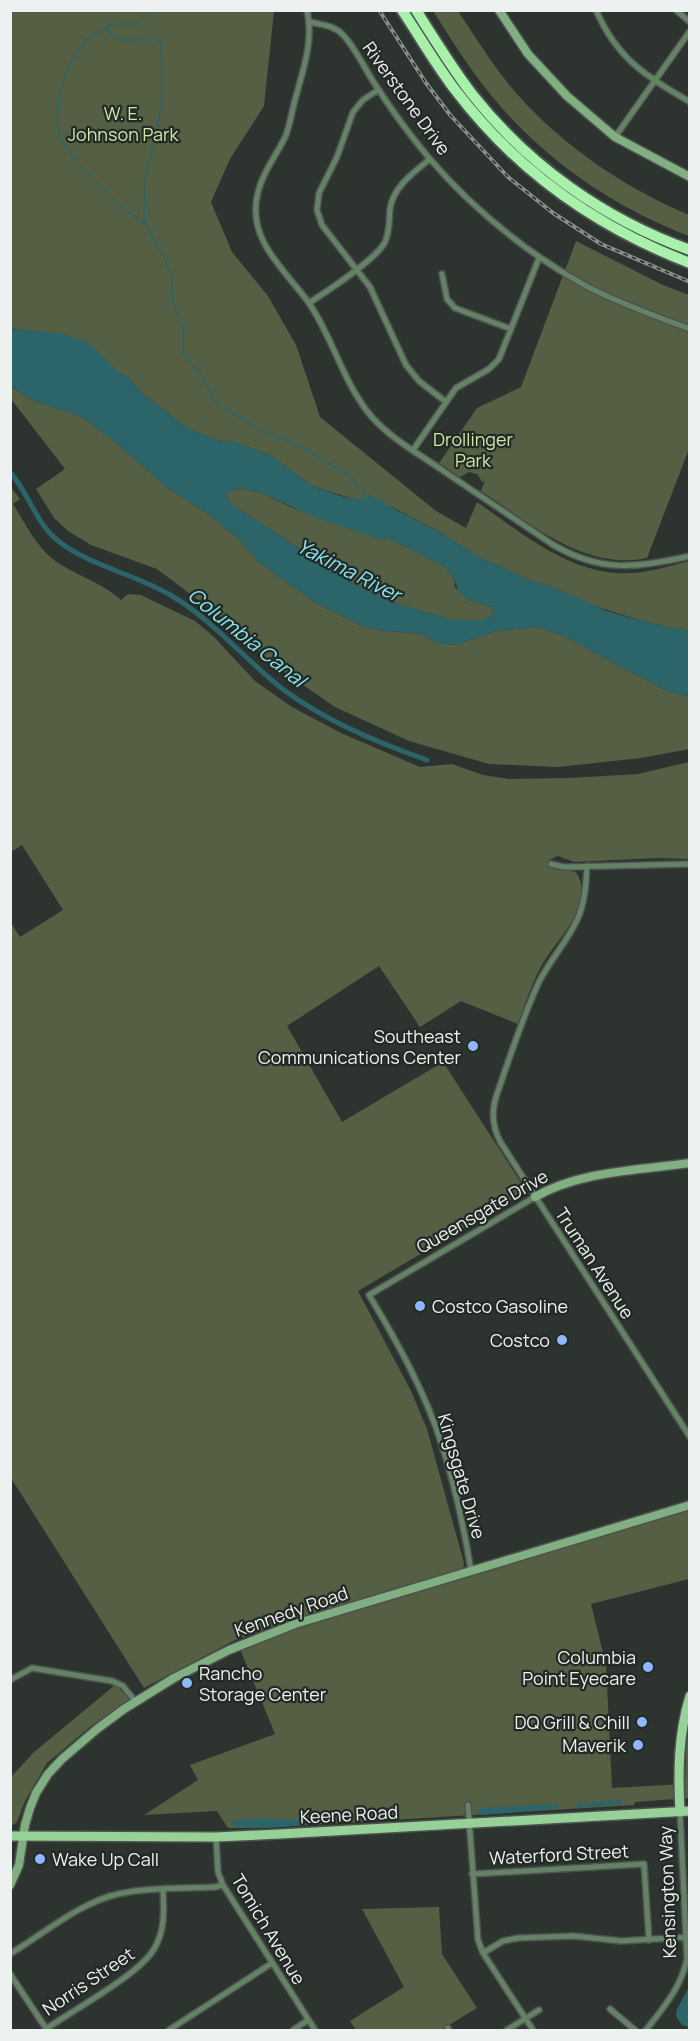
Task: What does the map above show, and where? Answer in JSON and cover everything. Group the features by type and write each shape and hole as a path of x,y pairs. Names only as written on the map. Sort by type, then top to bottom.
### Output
{"highway":[{"path":"402,10 444,74 476,116 515,158 585,212 614,229 690,263"},
{"path":"416,10 472,94 499,126 536,161 596,205 645,232 690,250"}],"main road":[{"path":"685,1812 678,1758 690,1696"},
{"name":"Keene Road","path":"10,1836 216,1837 685,1812"}],"street":[{"path":"307,10 310,22 309,48 286,134 256,198 256,220 264,243 309,303 323,327 351,388 386,431 552,544 580,558 627,567 690,556"},
{"path":"499,10 528,54 567,96 615,137 690,177"},
{"path":"596,10 607,34 634,66 690,102"},
{"path":"676,10 690,22"},
{"name":"Riverstone Drive","path":"310,22 332,26 344,35 378,90 430,159 468,200 539,258 598,292 690,329"},
{"path":"615,137 690,31"},
{"path":"378,90 363,100 353,112 337,157 320,193 316,210 322,225 370,287 406,365 419,381 446,402"},
{"path":"309,303 376,254 385,242 390,225 390,207 396,192 407,178 430,159"},
{"path":"413,450 456,388 489,369 499,359 539,258"},
{"path":"442,274 447,299 455,308 512,329"},
{"path":"551,864 564,867 690,864"},
{"name":"Truman Avenue","path":"587,866 585,893 580,913 538,986 493,1107 493,1122 497,1136 535,1197 690,1437"},
{"name":"Queensgate Drive","path":"369,1296 555,1187 590,1177 690,1163"},
{"name":"Kingsgate Drive","path":"369,1296 409,1365 435,1427 458,1502 471,1570"},
{"name":"Kennedy Road","path":"10,1885 19,1865 23,1835 33,1800 52,1769 90,1735 136,1702 202,1663 262,1636 471,1570 690,1505"},
{"path":"10,1680 32,1668 112,1681 123,1686 136,1702"},
{"path":"468,1805 471,1824 476,1933 483,1953 533,2031"},
{"name":"Kensington Way","path":"646,2031 671,1998 681,1980 687,1959 685,1812"},
{"name":"Tomich Avenue","path":"216,1837 218,1872 223,1885 315,2031"},
{"name":"Waterford Street","path":"472,1874 644,1864 649,1940"},
{"path":"10,1954 94,1902 117,1894 223,1885"},
{"name":"Norris Street","path":"46,2030 148,1959 155,1949 162,1930 163,1890"},
{"path":"483,1953 503,1941 518,1938 567,1935 621,1941 688,1937"},
{"path":"169,2031 272,1963"},
{"path":"10,1974 46,2030"},
{"path":"610,2009 636,2031"},
{"path":"507,2031 539,2010"},
{"path":"293,2031 308,2020"}],"green space":[{"name":"W. E. Johnson Park","path":"10,11 274,11 264,106 230,159 211,202 232,252 268,296 296,345 320,417 436,511 466,528 477,502 542,547 597,570 635,573 689,561 689,631 645,622 595,606 553,587 529,580 477,556 445,535 392,507 350,498 312,486 270,455 237,443 217,440 187,428 143,394 127,376 115,371 84,342 57,334 11,328"},
{"path":"433,11 458,11 501,74 535,113 596,164 642,192 689,215 689,236 633,211 606,195 580,178 532,139 482,84"},
{"name":"Drollinger Park","path":"576,241 663,285 689,295 689,449 647,558 624,560 602,558 559,542 481,491 485,481 482,482 477,474 469,472 460,477 439,463 477,408 521,387"},
{"path":"10,386 34,401 81,416 113,440 168,488 208,514 240,540 259,562 316,603 360,625 380,630 422,634 437,643 455,645 497,631 535,627 560,634 669,692 689,696 689,749 641,758 558,767 489,764 409,741 335,707 277,667 217,614 157,569 91,545 68,531 54,518 36,489 65,469 11,399"},
{"path":"10,486 20,499 13,504 36,541 54,560 105,588 121,600 128,594 141,595 195,621 213,636 255,681 292,707 341,733 420,767 452,764 483,775 509,779 569,778 638,774 689,762 689,859 658,858 574,862 558,856 549,860 548,865 576,872 581,884 581,896 573,920 539,970 518,1024 461,1001 420,1027 379,966 287,1026 342,1122 443,1062 525,1189 525,1192 358,1291 411,1391 427,1429 464,1563 463,1569 235,1640 144,1688 11,1478 11,923 20,937 63,910 22,845 11,852"},
{"path":"240,488 264,494 293,508 389,538 444,566 454,579 455,587 469,600 492,607 494,614 482,620 453,620 401,605 355,585 228,502 226,493"},
{"path":"689,1509 689,1579 591,1604 606,1665 612,1788 685,1784 689,1725 689,1798 635,1802 634,1805 260,1828 228,1828 217,1811 144,1815 198,1780 190,1765 275,1734 240,1649 299,1627"},
{"path":"115,1685 130,1699 90,1727 47,1763 25,1801 17,1822 11,1826 11,1777 33,1753"},
{"path":"439,1907 442,1954 477,2008 441,2030 356,2030 350,2021 404,1987 362,1909"}],"water":[{"path":"11,328 61,334 80,339 94,348 119,372 127,376 143,394 187,428 217,440 237,443 270,455 312,486 361,500 370,494 373,498 380,499 385,504 445,535 477,556 529,580 553,587 607,611 689,631 689,696 669,692 560,634 535,627 497,631 455,645 437,643 422,634 380,630 360,625 316,603 259,562 240,540 208,514 168,488 113,440 81,416 34,401 11,386","holes":["240,488 264,494 317,518 379,539 389,538 444,566 454,579 459,592 469,600 492,607 494,614 482,620 453,620 401,605 355,585 228,502 226,493"]},
{"path":"621,1800 622,1804 578,1808 576,1804"},
{"path":"555,1804 558,1806 557,1809 480,1815 476,1810 484,1808"},
{"path":"254,1818 311,1821 304,1824 275,1827 235,1827 232,1823 235,1820"},
{"path":"689,1987 690,2027 682,2025 676,2016 677,2009"}],"waterway":[{"path":"144,10 144,19 140,23 110,25 107,30 124,40 157,38 161,44 162,98 145,178 144,220 147,226"},
{"path":"107,28 87,39 69,65 59,95 57,123 61,140 75,160 127,212 147,225"},
{"path":"149,231 163,255 171,276 173,304 183,327 183,353 198,371 218,405 265,432 304,448 351,477 366,496"},
{"name":"Columbia Canal","path":"10,472 43,525 57,540 70,549 98,564 172,596 202,617 284,690 317,712 371,739 427,760"}],"railway":[{"path":"379,10 426,83 451,116 508,177 553,213 601,244 690,282"}],"place":[{"name":"Southeast Communications Center","path":"473,1046"},
{"name":"Costco Gasoline","path":"420,1306"},
{"name":"Costco","path":"562,1340"},
{"name":"Columbia Point Eyecare","path":"648,1667"},
{"name":"Rancho Storage Center","path":"187,1683"},
{"name":"DQ Grill & Chill","path":"642,1722"},
{"name":"Maverik","path":"638,1745"},
{"name":"Wake Up Call","path":"40,1859"}],"water label":[{"name":"Yakima River","path":"349,570"}]}
